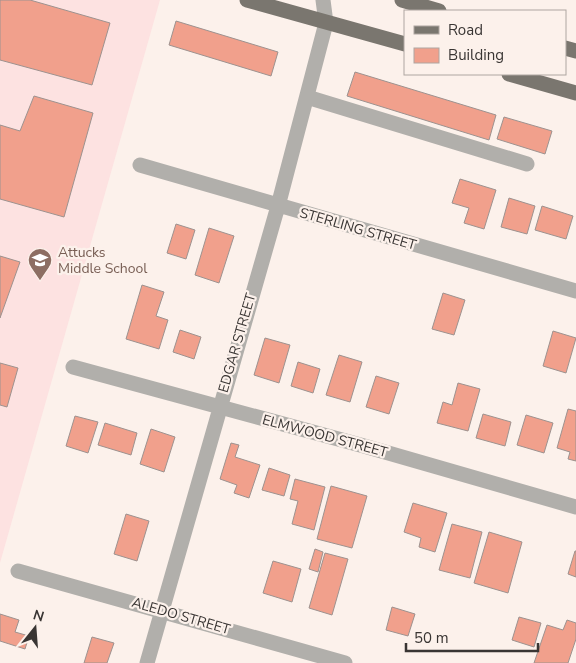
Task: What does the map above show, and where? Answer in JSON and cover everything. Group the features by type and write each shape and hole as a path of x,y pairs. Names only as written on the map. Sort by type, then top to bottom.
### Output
{"main road":[{"path":"247,0 404,44"},
{"path":"402,0 436,8"},
{"path":"513,75 576,93"}],"street":[{"path":"323,0 326,22"},
{"name":"EDGAR STREET","path":"147,663 278,206 326,22"},
{"path":"307,97 527,164"},
{"name":"STERLING STREET","path":"140,166 576,291"},
{"name":"ELMWOOD STREET","path":"73,367 364,446 576,507"},
{"name":"ALEDO STREET","path":"18,571 345,663"}],"shaded area":[{"name":"Attucks Middle School","path":"0,0 160,0 0,563"}],"building":[{"path":"0,0 30,0 110,23 92,85 0,60"},
{"path":"176,21 278,52 271,76 169,45"},
{"path":"355,72 496,115 489,140 347,96"},
{"path":"34,96 93,113 64,217 0,199 0,125 20,131"},
{"path":"504,117 552,131 545,154 497,139"},
{"path":"460,179 496,190 484,229 464,223 469,208 452,203"},
{"path":"509,198 535,206 527,234 501,227"},
{"path":"542,206 573,216 566,239 535,230"},
{"path":"176,224 195,230 186,259 167,253"},
{"path":"209,228 234,236 219,283 195,275"},
{"path":"0,256 20,262 0,318"},
{"path":"142,285 164,292 156,316 168,320 159,349 126,339"},
{"path":"443,293 465,300 454,335 432,329"},
{"path":"180,330 201,337 194,359 173,352"},
{"path":"553,331 576,338 566,373 543,366"},
{"path":"265,338 290,345 279,383 254,375"},
{"path":"339,355 362,362 350,402 326,395"},
{"path":"298,362 320,369 313,393 291,386"},
{"path":"0,363 18,368 7,407 0,405"},
{"path":"376,376 399,383 389,414 366,407"},
{"path":"458,383 480,389 468,431 437,423 443,402 452,405"},
{"path":"568,409 576,411 576,461 568,459 570,452 557,448"},
{"path":"483,414 511,422 505,446 476,438"},
{"path":"526,415 553,423 544,453 517,445"},
{"path":"75,416 98,422 88,453 66,446"},
{"path":"105,423 137,433 131,455 98,445"},
{"path":"151,429 175,437 164,472 140,464"},
{"path":"231,443 239,445 235,457 260,465 249,498 234,493 237,485 220,479"},
{"path":"269,468 290,475 284,496 262,490"},
{"path":"295,479 325,487 314,530 292,524 298,501 290,499"},
{"path":"331,486 367,496 352,548 317,539"},
{"path":"413,503 447,513 435,552 419,547 421,538 404,532"},
{"path":"126,514 149,521 137,561 114,554"},
{"path":"452,524 482,532 470,578 439,570"},
{"path":"489,532 522,542 508,593 474,583"},
{"path":"315,549 323,552 318,572 309,569"},
{"path":"576,551 576,577 568,574"},
{"path":"325,553 348,559 332,615 309,608"},
{"path":"273,561 301,569 292,602 263,593"},
{"path":"392,607 415,614 408,636 386,630"},
{"path":"0,614 19,620 15,632 29,636 25,649 0,641"},
{"path":"519,617 541,623 534,647 512,640"},
{"path":"567,620 576,623 576,639 568,663 534,663 547,625 563,630"},
{"path":"92,637 114,643 107,663 84,663"}],"place":[{"name":"Attucks Middle School","path":"40,281"}]}
